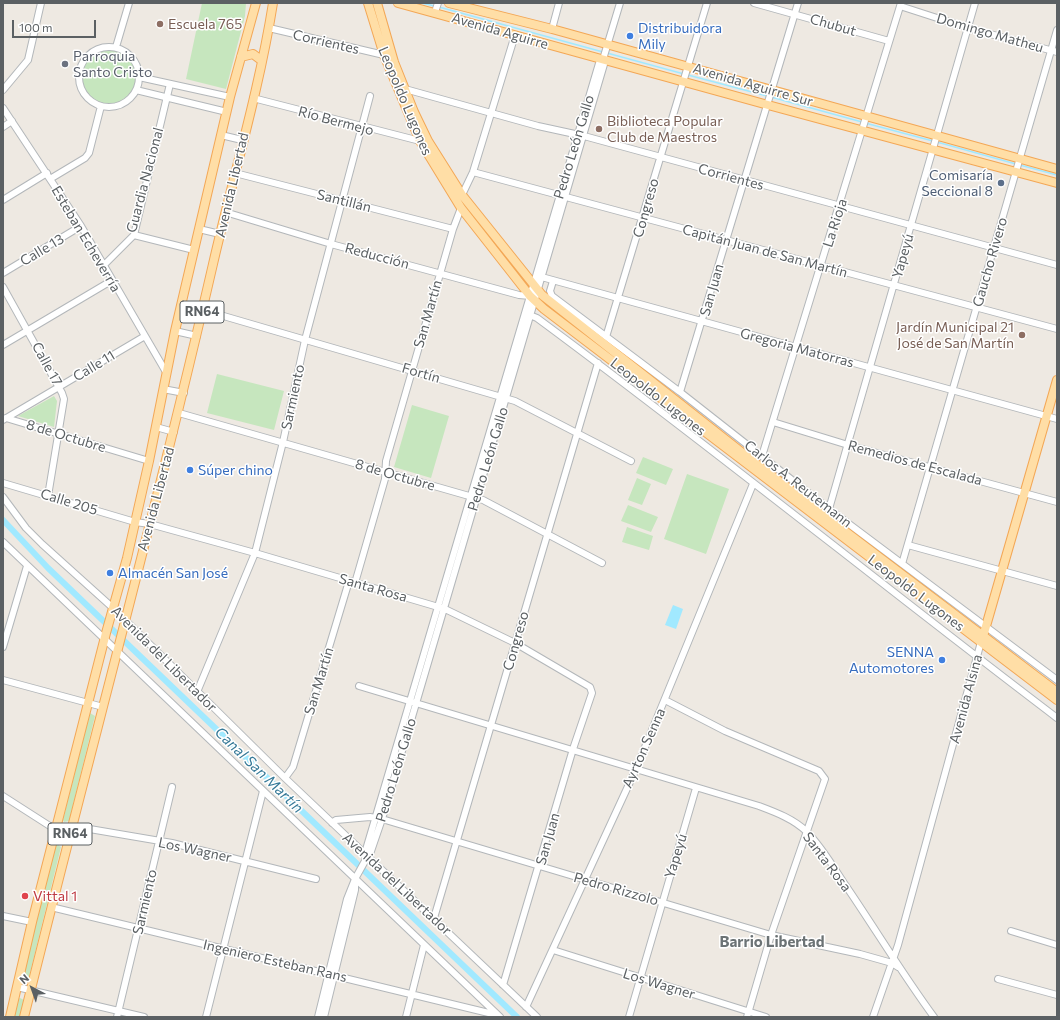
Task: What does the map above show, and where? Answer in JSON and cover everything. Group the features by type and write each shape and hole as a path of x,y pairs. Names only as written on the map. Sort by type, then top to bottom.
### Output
{"main road":[{"path":"248,28 250,3"},
{"name":"Avenida Libertad","path":"10,1017 32,922 135,522 149,461 166,372 194,250 230,97 256,3"},
{"name":"Avenida Libertad","path":"24,1017 103,707 117,646 184,393 269,28 273,3"},
{"name":"Leopoldo Lugones","path":"368,3 384,55 420,141 461,208 533,298 756,472 982,639 1057,692"},
{"name":"Leopoldo Lugones","path":"377,3 394,62 428,140 462,195 536,287 759,466 982,639 1057,700"},
{"name":"Avenida Aguirre","path":"398,3 437,7 515,35 603,59"},
{"name":"Avenida Aguirre Sur","path":"449,3 552,29 687,69 863,129 1057,169"},
{"path":"242,57 253,54 261,60"},
{"name":"Avenida Aguirre Sur","path":"603,59 683,80 867,118 935,143 1057,183"},
{"name":"Avenida Alsina","path":"982,639 1057,380"}],"street":[{"path":"3,90 28,60 41,3"},
{"path":"116,47 128,3"},
{"path":"552,29 559,3"},
{"name":"Pedro León Gallo","path":"413,703 437,606 473,497 620,3"},
{"path":"687,69 707,3"},
{"name":"Chubut","path":"754,3 890,41"},
{"name":"San Juan","path":"680,392 746,181 798,3"},
{"name":"Yapeyú","path":"829,509 975,3"},
{"path":"867,118 901,5"},
{"name":"Domingo Matheu","path":"901,5 968,28 1054,51"},
{"name":"Corrientes","path":"269,28 384,55"},
{"name":"Gaucho Rivero","path":"902,564 1016,170 1054,51 1057,30"},
{"path":"462,195 473,172 515,35"},
{"path":"116,47 126,51 133,58 138,67 139,77 136,90 130,99 121,105 111,107 101,106 92,102 84,95 78,75 81,64 87,56 101,48 116,47"},
{"name":"Congreso","path":"606,337 619,300 687,69"},
{"path":"139,77 230,97"},
{"name":"Guardia Nacional","path":"103,266 134,235 170,84"},
{"name":"Corrientes","path":"405,89 1057,264"},
{"path":"136,90 227,112"},
{"name":"Sarmiento","path":"197,692 255,553 283,442 305,340 332,244 360,127 370,96"},
{"name":"Río Bermejo","path":"253,98 360,127 420,141"},
{"path":"50,179 85,158 89,153 101,106"},
{"name":"Esteban Echeverría","path":"3,108 81,226 166,372"},
{"name":"La Rioja","path":"762,456 774,422 867,118"},
{"path":"3,127 12,121"},
{"path":"221,135 242,140"},
{"name":"Santillán","path":"235,172 453,229"},
{"name":"Capitán Juan de San Martín","path":"473,172 643,219 727,240 1057,329"},
{"path":"3,200 47,173"},
{"name":"San Martín","path":"285,778 293,767 352,582 385,473 386,461 411,370 453,229 461,208"},
{"name":"Reducción","path":"226,212 332,244 533,298"},
{"name":"Calle 13","path":"3,273 81,226"},
{"path":"199,229 220,234"},
{"path":"134,235 194,250"},
{"name":"Gregoria Matorras","path":"539,276 619,300 1057,419"},
{"path":"3,345 112,281"},
{"name":"Carlos A. Reutemann","path":"553,281 550,291 552,296 680,392 829,509 1057,680"},
{"name":"Calle 17","path":"3,287 59,387 64,400 48,496"},
{"name":"Fortín","path":"203,310 503,397 521,404 631,461"},
{"path":"528,314 598,363 977,658 1057,718"},
{"path":"175,332 197,336"},
{"name":"Calle 11","path":"5,419 144,336"},
{"name":"Congreso","path":"434,918 492,725 546,534 598,363"},
{"path":"163,389 184,393"},
{"name":"8 de Octubre","path":"179,413 473,497 602,563"},
{"name":"8 de Octubre","path":"5,419 58,433 149,461"},
{"name":"Remedios de Escalada","path":"774,422 848,445 1057,502"},
{"path":"156,427 174,432"},
{"name":"Calle 205","path":"3,483 135,522"},
{"name":"Ayrton Senna","path":"526,1006 636,769 753,484"},
{"name":"Avenida del Libertador","path":"3,497 26,528 42,544 197,692 366,857 434,918 536,1017"},
{"name":"Pedro León Gallo","path":"324,1017 347,899 366,857 379,818 413,703 444,608 473,497"},
{"name":"Santa Rosa","path":"135,522 150,524 255,553 444,608 515,644 587,684 592,693"},
{"name":"Avenida del Libertador","path":"3,542 27,566 117,646 262,791 356,877 424,946 499,1016"},
{"path":"908,545 1057,586"},
{"path":"3,647 27,566"},
{"name":"Avenida Alsina","path":"872,1017 893,961 982,639"},
{"path":"3,680 103,707"},
{"name":"Santa Rosa","path":"359,686 573,749 774,812 806,832 825,855 893,961"},
{"name":"San Juan","path":"503,985 540,867 573,749 592,693"},
{"path":"665,700 725,731 819,771 824,775 824,782 771,935 748,1014"},
{"name":"Sarmiento","path":"118,1014 172,788"},
{"name":"Yapeyú","path":"629,1017 696,788"},
{"path":"206,1017 262,791"},
{"path":"3,796 56,830 72,827"},
{"name":"Pedro Rizzolo","path":"332,823 336,820 379,818 771,935 893,961 900,968 934,1017"},
{"name":"Los Wagner","path":"72,827 172,843 316,879"},
{"name":"Ingeniero Esteban Rans","path":"51,907 332,974 499,1016"},
{"path":"3,916 32,922"},
{"path":"1011,931 1057,945"},
{"path":"406,1017 424,946"},
{"name":"Los Wagner","path":"553,950 748,1014 766,1017"},
{"name":"Pedro León Gallo","path":"318,1017 332,974"},
{"path":"998,979 1057,995"},
{"path":"17,987 31,989 118,1014 144,1017"}],"green space":[{"path":"202,3 246,3 245,16 226,89 186,79"},
{"path":"109,50 119,52 128,58 134,67 136,77 134,87 128,96 119,102 109,104 99,102 90,96 84,87 82,77 84,67 90,58 99,52"},
{"path":"217,374 284,391 274,430 207,413"},
{"path":"54,396 57,401 54,427 18,416"},
{"path":"412,405 449,416 431,478 394,467"},
{"path":"643,457 673,469 666,485 636,473"},
{"path":"687,474 729,489 706,554 664,539"},
{"path":"637,478 651,484 642,505 628,500"},
{"path":"628,505 658,517 651,532 621,521"},
{"path":"627,527 653,536 649,550 622,542"},
{"path":"90,713 95,716 69,821 64,822 63,820"},
{"path":"57,844 61,847 29,977 24,978 23,976 54,846"},
{"path":"20,998 24,1000 20,1017 13,1017 17,999"}],"water":[{"path":"673,605 683,609 676,629 665,625"}],"waterway":[{"path":"421,3 435,6"},
{"path":"439,7 603,52"},
{"path":"607,53 684,74"},
{"path":"688,75 767,96"},
{"path":"771,97 862,122"},
{"path":"865,123 933,141"},
{"path":"937,142 1016,164"},
{"path":"1020,165 1057,175"},
{"name":"Canal San Martín","path":"3,520 48,568 517,1017"}],"place":[{"name":"Escuela 765","path":"160,24"},
{"name":"Distribuidora Mily","path":"630,36"},
{"name":"Parroquia Santo Cristo","path":"65,64"},
{"name":"Biblioteca Popular Club de Maestros","path":"599,129"},
{"name":"Comisaría Seccional 8","path":"1001,183"},
{"name":"Jardín Municipal 21 José de San Martín","path":"1022,335"},
{"name":"Súper chino","path":"190,470"},
{"name":"Almacén San José","path":"110,573"},
{"name":"SENNA Automotores","path":"942,660"},
{"name":"Vittal 1","path":"25,896"}],"district":[{"name":"Barrio Libertad","path":"772,942"}]}
